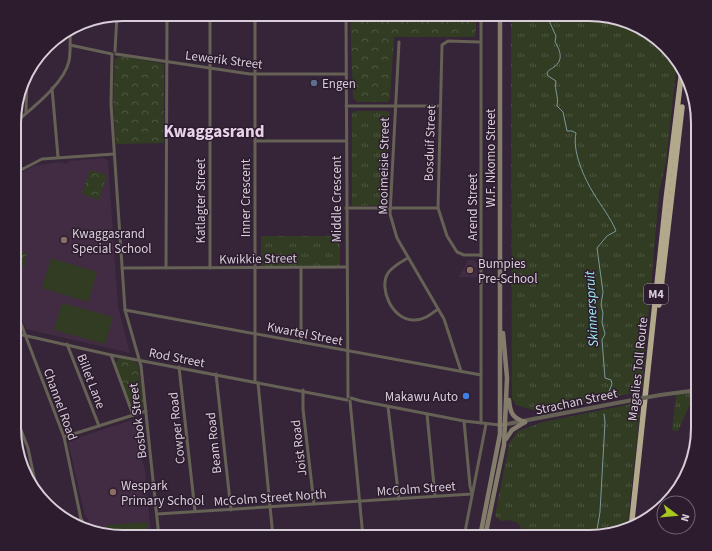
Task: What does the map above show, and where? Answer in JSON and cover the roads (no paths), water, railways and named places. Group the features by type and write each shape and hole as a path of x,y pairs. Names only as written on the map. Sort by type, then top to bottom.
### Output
{"highway":[{"name":"Magalies Toll Route","path":"632,521 666,200 681,78"},
{"name":"Magalies Toll Route","path":"636,519 684,86"}],"main road":[{"name":"W.F. Nkomo Street","path":"481,530 498,450 500,425 500,21"},
{"name":"W.F. Nkomo Street","path":"486,530 505,442 507,378 501,301"},
{"path":"507,378 511,413 517,419 524,422"},
{"path":"505,442 512,430 524,422"}],"street":[{"path":"166,268 167,21"},
{"name":"Katlagter Street","path":"210,21 210,268"},
{"name":"Inner Crescent","path":"255,21 256,382 273,530"},
{"name":"Middle Crescent","path":"346,21 347,385 362,530"},
{"name":"Arend Street","path":"481,21 481,423"},
{"name":"Bosbok Street","path":"116,22 110,100 125,310 138,360 146,411 158,530"},
{"path":"21,117 52,88 66,70 69,60 70,36"},
{"name":"Mooimeisie Street","path":"399,42 394,106 390,208 394,232 446,324 460,371"},
{"name":"Bosduif Street","path":"480,42 448,42 442,45 438,208 445,230 457,252 462,255 482,255"},
{"name":"Lewerik Street","path":"70,45 124,55 255,74 346,74"},
{"path":"52,88 58,157"},
{"path":"26,113 27,89"},
{"path":"346,106 440,106"},
{"path":"255,140 346,141"},
{"path":"21,170 38,160 58,157 114,154"},
{"path":"346,208 438,208"},
{"path":"408,258 391,269 385,280 385,292 396,312 403,318 417,320 438,310"},
{"path":"301,267 301,342"},
{"name":"Kwikkie Street","path":"122,268 347,267"},
{"name":"Kwartel Street","path":"125,310 481,375"},
{"name":"Channel Road","path":"21,326 64,437 82,520"},
{"name":"Rod Street","path":"21,334 111,355 464,421 506,425"},
{"name":"Billet Lane","path":"67,344 99,426"},
{"path":"111,355 133,415"},
{"name":"Cowper Road","path":"179,367 195,511"},
{"name":"Beam Road","path":"216,374 231,510"},
{"name":"Joist Road","path":"303,390 303,409 314,504"},
{"name":"Strachan Street","path":"506,425 660,395 691,391"},
{"path":"388,406 399,499"},
{"path":"64,437 146,411"},
{"path":"427,414 435,496"},
{"path":"464,421 472,494"},
{"path":"465,530 486,424"},
{"path":"21,430 28,448 34,479"},
{"name":"McColm Street","path":"360,501 472,494"},
{"name":"McColm Street North","path":"157,514 271,508 360,501"}],"waterway":[{"name":"Skinnerspruit","path":"549,21 556,36 555,42 560,55 557,64 547,73 548,76 556,81 557,106 563,112 567,131 576,133 575,140 577,156 583,172 590,188 609,217 616,231 607,236 597,248 603,292 601,305 603,313 602,322 605,334 602,340 605,378 611,380 612,384 606,399"},
{"name":"Skinnerspruit","path":"597,529 600,512 605,422 604,414"}],"place":[{"name":"Engen","path":"314,83"},
{"name":"Kwaggasrand Special School","path":"64,240"},
{"name":"Bumpies Pre-School","path":"470,270"},
{"name":"Makawu Auto","path":"466,396"},
{"name":"Wespark Primary School","path":"113,492"}],"district":[{"name":"Kwaggasrand","path":"214,131"}]}
